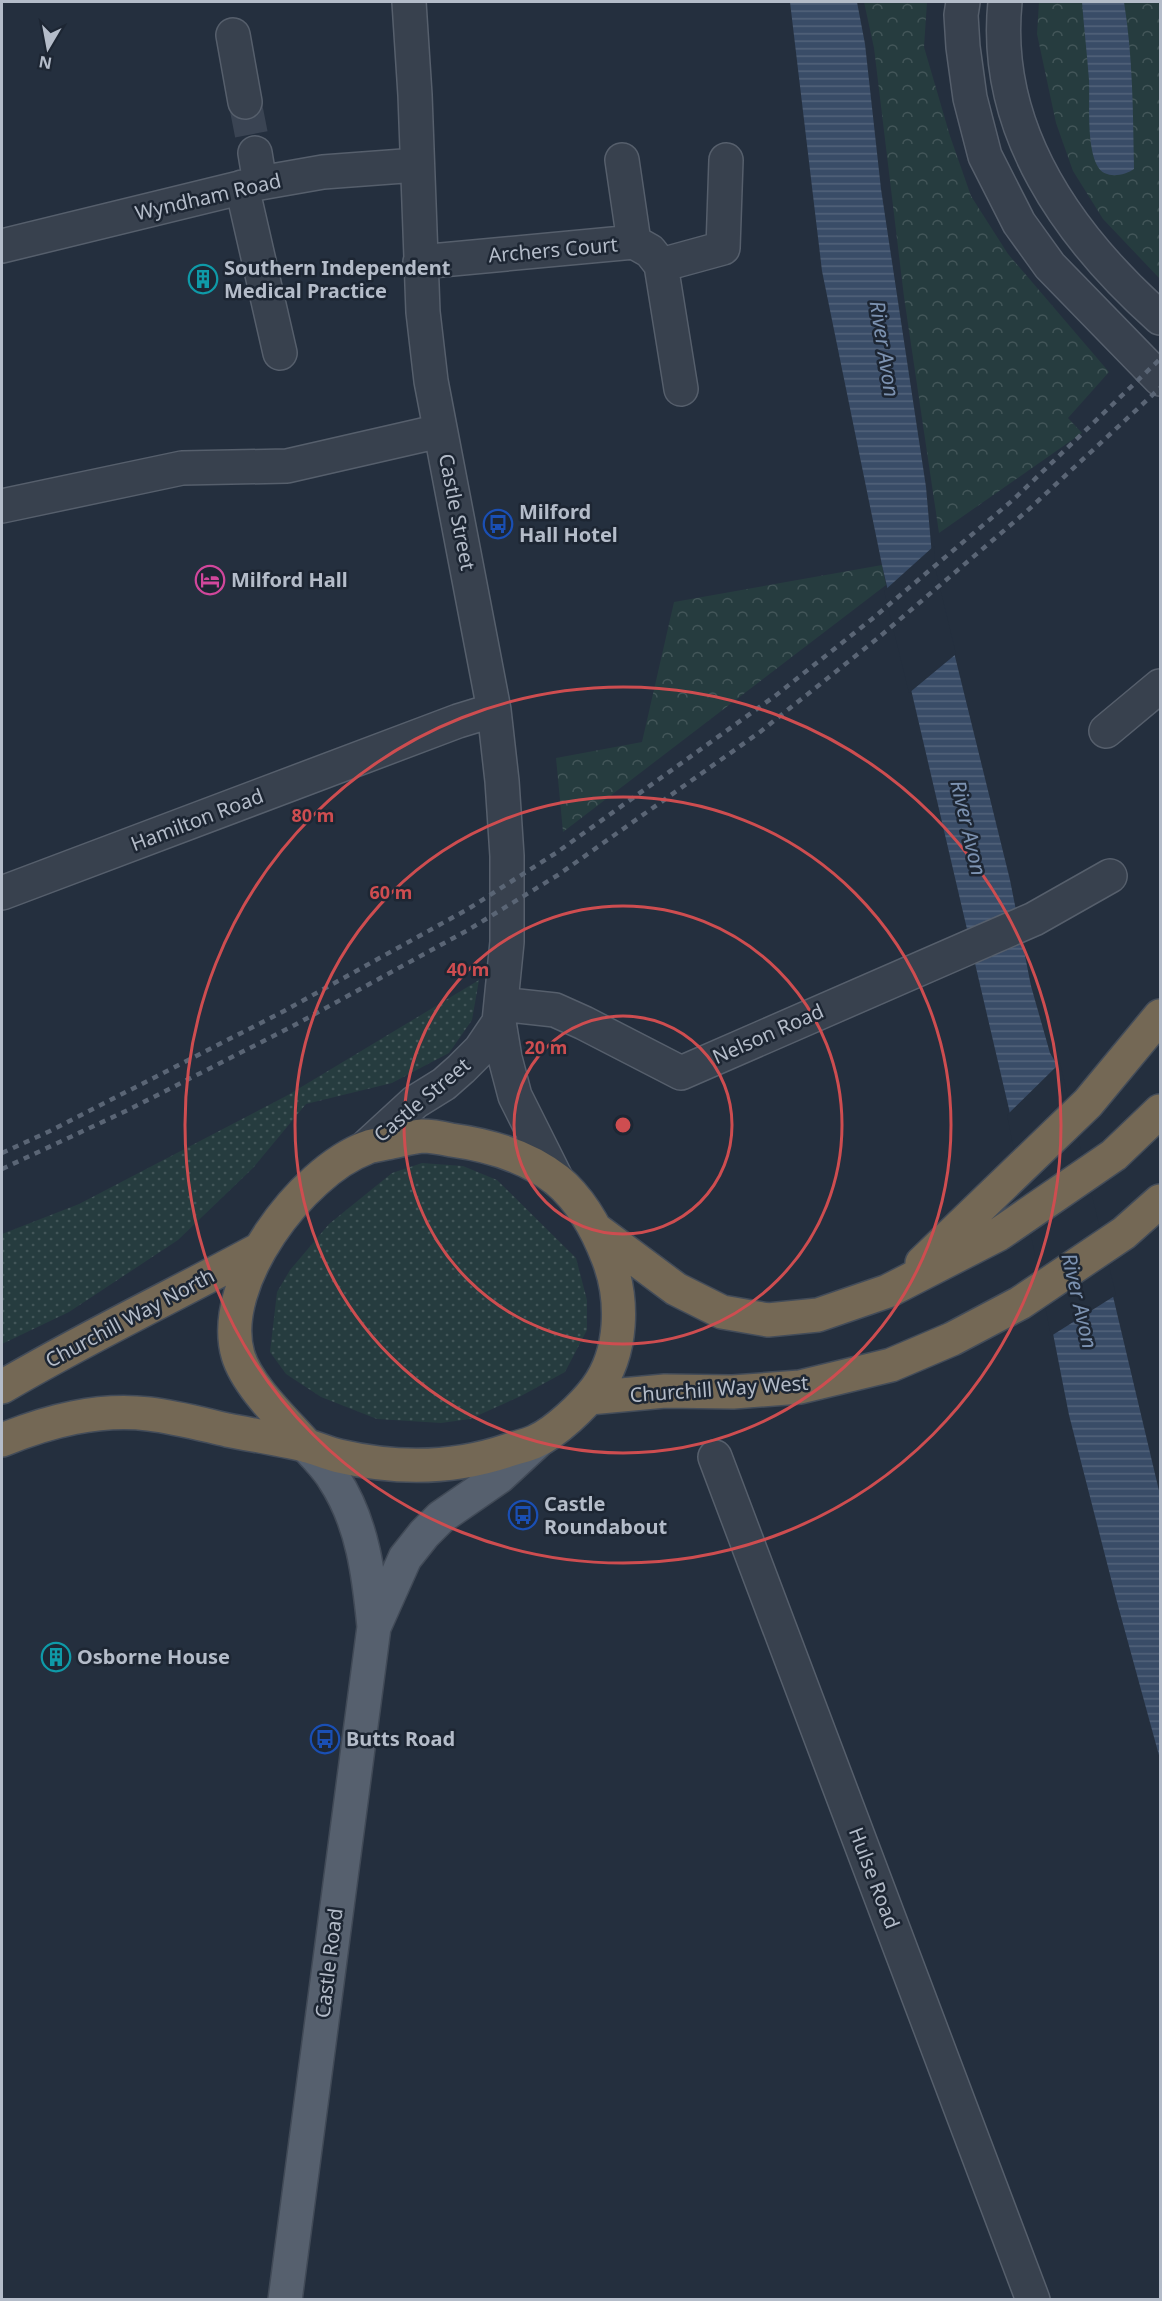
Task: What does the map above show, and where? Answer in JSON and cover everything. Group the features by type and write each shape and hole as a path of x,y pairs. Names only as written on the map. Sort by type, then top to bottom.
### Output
{"highway":[{"path":"899,1285 1088,1103 1161,1016"},
{"path":"598,1231 676,1288 722,1312 768,1320 818,1315 899,1285 999,1234 1114,1155 1161,1111"},
{"path":"2,1440 76,1416 112,1413 149,1414 307,1446 359,1460 424,1466 454,1464 494,1455 539,1440 568,1418 599,1386 609,1366 616,1340 618,1320 611,1267 598,1231 574,1198 557,1180 529,1163 482,1144 424,1136 366,1147 327,1170 281,1216 258,1250 244,1282 236,1322 238,1355 264,1398 307,1446"},
{"name":"Churchill Way West","path":"589,1398 665,1391 733,1392 800,1387 891,1365 952,1339 1020,1304 1124,1233 1161,1201"},
{"name":"Churchill Way North","path":"2,1387 72,1346 258,1250"}],"main road":[{"path":"374,1627 405,1558 424,1534 441,1517 499,1477 539,1440"},
{"path":"307,1446 334,1479 357,1523 367,1568 374,1627"},
{"name":"Castle Road","path":"285,2300 374,1627"}],"street":[{"name":"Castle Street","path":"409,2 420,262 428,358 494,710 502,781 507,856 507,942 500,1013 505,1058 515,1096 557,1180"},
{"path":"963,2 961,15 963,47 970,99 985,156 1018,223 1050,266 1161,379"},
{"path":"1005,2 1004,61 1013,106 1029,150 1052,195 1084,240 1161,318"},
{"path":"233,35 245,102"},
{"path":"622,160 634,242"},
{"path":"681,389 661,265 723,248 726,160"},
{"name":"Wyndham Road","path":"2,246 252,174 322,172 417,165"},
{"path":"252,174 280,353"},
{"name":"Archers Court","path":"420,262 634,242 650,251 661,265"},
{"path":"2,506 182,468 287,466 440,431"},
{"path":"1106,731 1161,686"},
{"name":"Hamilton Road","path":"2,893 458,721 494,710"},
{"name":"Nelson Road","path":"500,1013 555,1010 681,1072 1028,921 1110,876"},
{"name":"Castle Street","path":"366,1147 416,1102 444,1084 480,1050 500,1013"},
{"name":"Hulse Road","path":"715,1457 1033,2300"}],"green space":[{"path":"864,2 927,2 924,47 950,136 971,196 1008,254 1109,372 1068,418 1082,433 939,533 904,297 874,48"},
{"path":"1039,2 1160,2 1160,279 1103,219 1073,171 1056,123 1037,34"},
{"path":"882,565 886,585 563,832 556,758 642,742 674,602"},
{"path":"479,980 472,1020 449,1053 392,1083 306,1104 253,1168 178,1240 69,1312 2,1344 2,1234 79,1204 288,1095"},
{"path":"422,1163 463,1166 497,1180 576,1258 587,1300 587,1330 565,1372 521,1396 470,1419 441,1423 377,1419 321,1397 286,1374 270,1352 277,1292 290,1270 329,1224 392,1173"}],"water":[{"name":"River Avon","path":"790,2 857,2 865,44 881,189 926,487 933,567 1010,880 1031,986 1050,1053 1059,1068 1160,1495 1160,1759 1069,1415 1009,1109 882,565 822,271"},
{"path":"1082,2 1124,2 1131,64 1134,169 1120,175 1110,175 1101,171 1094,158 1089,125 1089,80"}],"pier":[{"path":"934,546 935,567 956,654 909,693 884,591"},
{"path":"1060,1063 1116,1295 1051,1336 1007,1115"}],"tunnel":[{"path":"245,102 255,153"}],"railway":[{"path":"2,1153 50,1131 284,1011 468,909 556,853 775,696 872,619 1014,499 1160,359"},
{"path":"2,1169 128,1110 291,1027 468,930 558,875 760,732 878,638 1027,511 1160,388"}],"place":[{"name":"Southern Independent Medical Practice","path":"203,279"},
{"name":"Milford Hall Hotel","path":"498,524"},
{"name":"Milford Hall","path":"210,580"},
{"name":"Castle Roundabout","path":"523,1515"},
{"name":"Osborne House","path":"56,1657"},
{"name":"Butts Road","path":"325,1739"}]}
